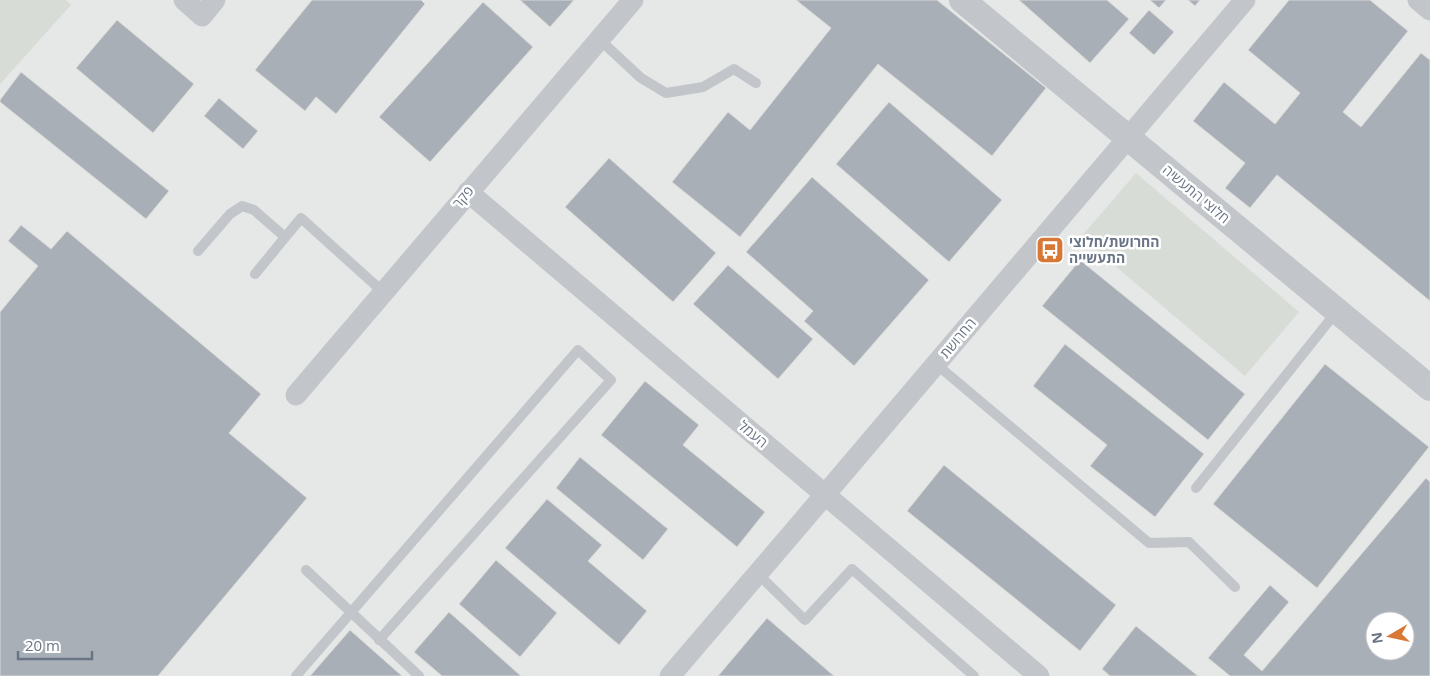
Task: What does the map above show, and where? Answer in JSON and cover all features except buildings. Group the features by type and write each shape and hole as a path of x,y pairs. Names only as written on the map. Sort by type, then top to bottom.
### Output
{"street":[{"path":"184,0 202,16 216,0"},
{"name":"פקר","path":"296,395 633,0"},
{"name":"חלוצי התעשיה","path":"962,0 1430,388"},
{"name":"החרושת","path":"670,676 826,495 1244,0"},
{"path":"1418,0 1430,10"},
{"name":"העמל","path":"468,192 1039,676"}],"lane":[{"path":"599,39 641,78 666,93 703,87 734,69 756,83"},
{"path":"198,251 230,214 242,206 254,210 285,237"},
{"path":"255,274 301,218 383,292"},
{"path":"1196,488 1337,311"},
{"path":"296,676 578,350 611,380 380,640"},
{"path":"936,364 1149,542 1189,542 1235,587"},
{"path":"758,574 805,620 852,569 974,676"},
{"path":"306,570 419,676"}],"shaded area":[{"path":"0,0 1430,0 1430,676 0,676"},
{"path":"0,0 66,0 71,5 0,84"},
{"path":"1136,173 1299,312 1245,376 1081,237"}],"place":[{"name":"החרושת/חלוצי התעשייה","path":"1050,250"}]}
